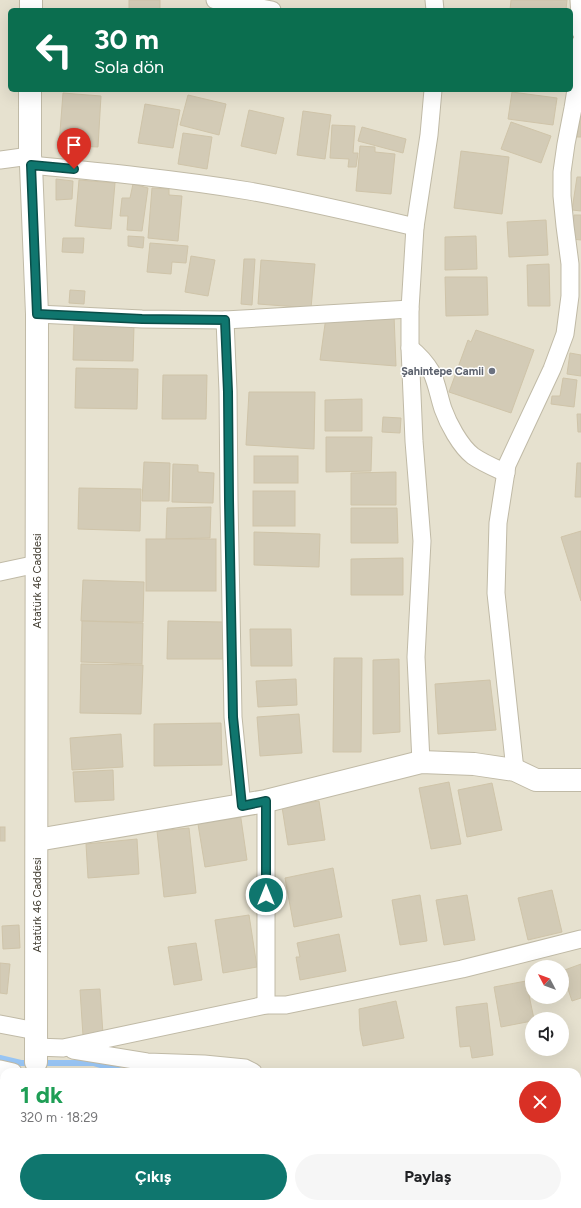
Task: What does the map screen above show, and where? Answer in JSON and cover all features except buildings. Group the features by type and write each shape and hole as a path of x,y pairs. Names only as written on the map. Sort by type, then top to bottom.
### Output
{"street":[{"path":"215,0 261,8"},
{"path":"579,0 581,32"},
{"path":"515,770 496,593 498,523 507,465 552,370 565,334 570,296 570,264 562,196 562,172 580,71 581,42"},
{"name":"Atatürk 46 Caddesi","path":"30,92 30,161 37,314 36,1053"},
{"path":"421,762 416,657 422,541 414,441 410,309 415,227 429,134 433,92"},
{"path":"0,160 30,161 186,181 309,203 415,227"},
{"path":"570,296 581,268"},
{"path":"37,314 142,319 225,320 410,309"},
{"path":"225,320 228,392 233,717 242,806"},
{"path":"410,348 424,361 432,374 444,410 461,443 472,455 506,473"},
{"path":"0,572 37,564"},
{"path":"37,840 242,806 421,762 474,764 515,770 536,780 581,780"},
{"path":"266,801 266,1005"},
{"path":"0,1024 36,1053 266,1005 286,1005 462,969 581,940"},
{"path":"63,1048 147,1062 204,1064 245,1068"}],"shaded area":[{"path":"0,0 581,0 581,1068 0,1068"}],"waterway":[{"path":"0,1058 21,1063 94,1063 111,1068"}],"place":[{"name":"Şahintepe Camii","path":"492,371"}],"route":[{"path":"74,169 31,165 37,314 142,319 225,320 228,392 233,717 242,806 266,801 266,895"}]}
